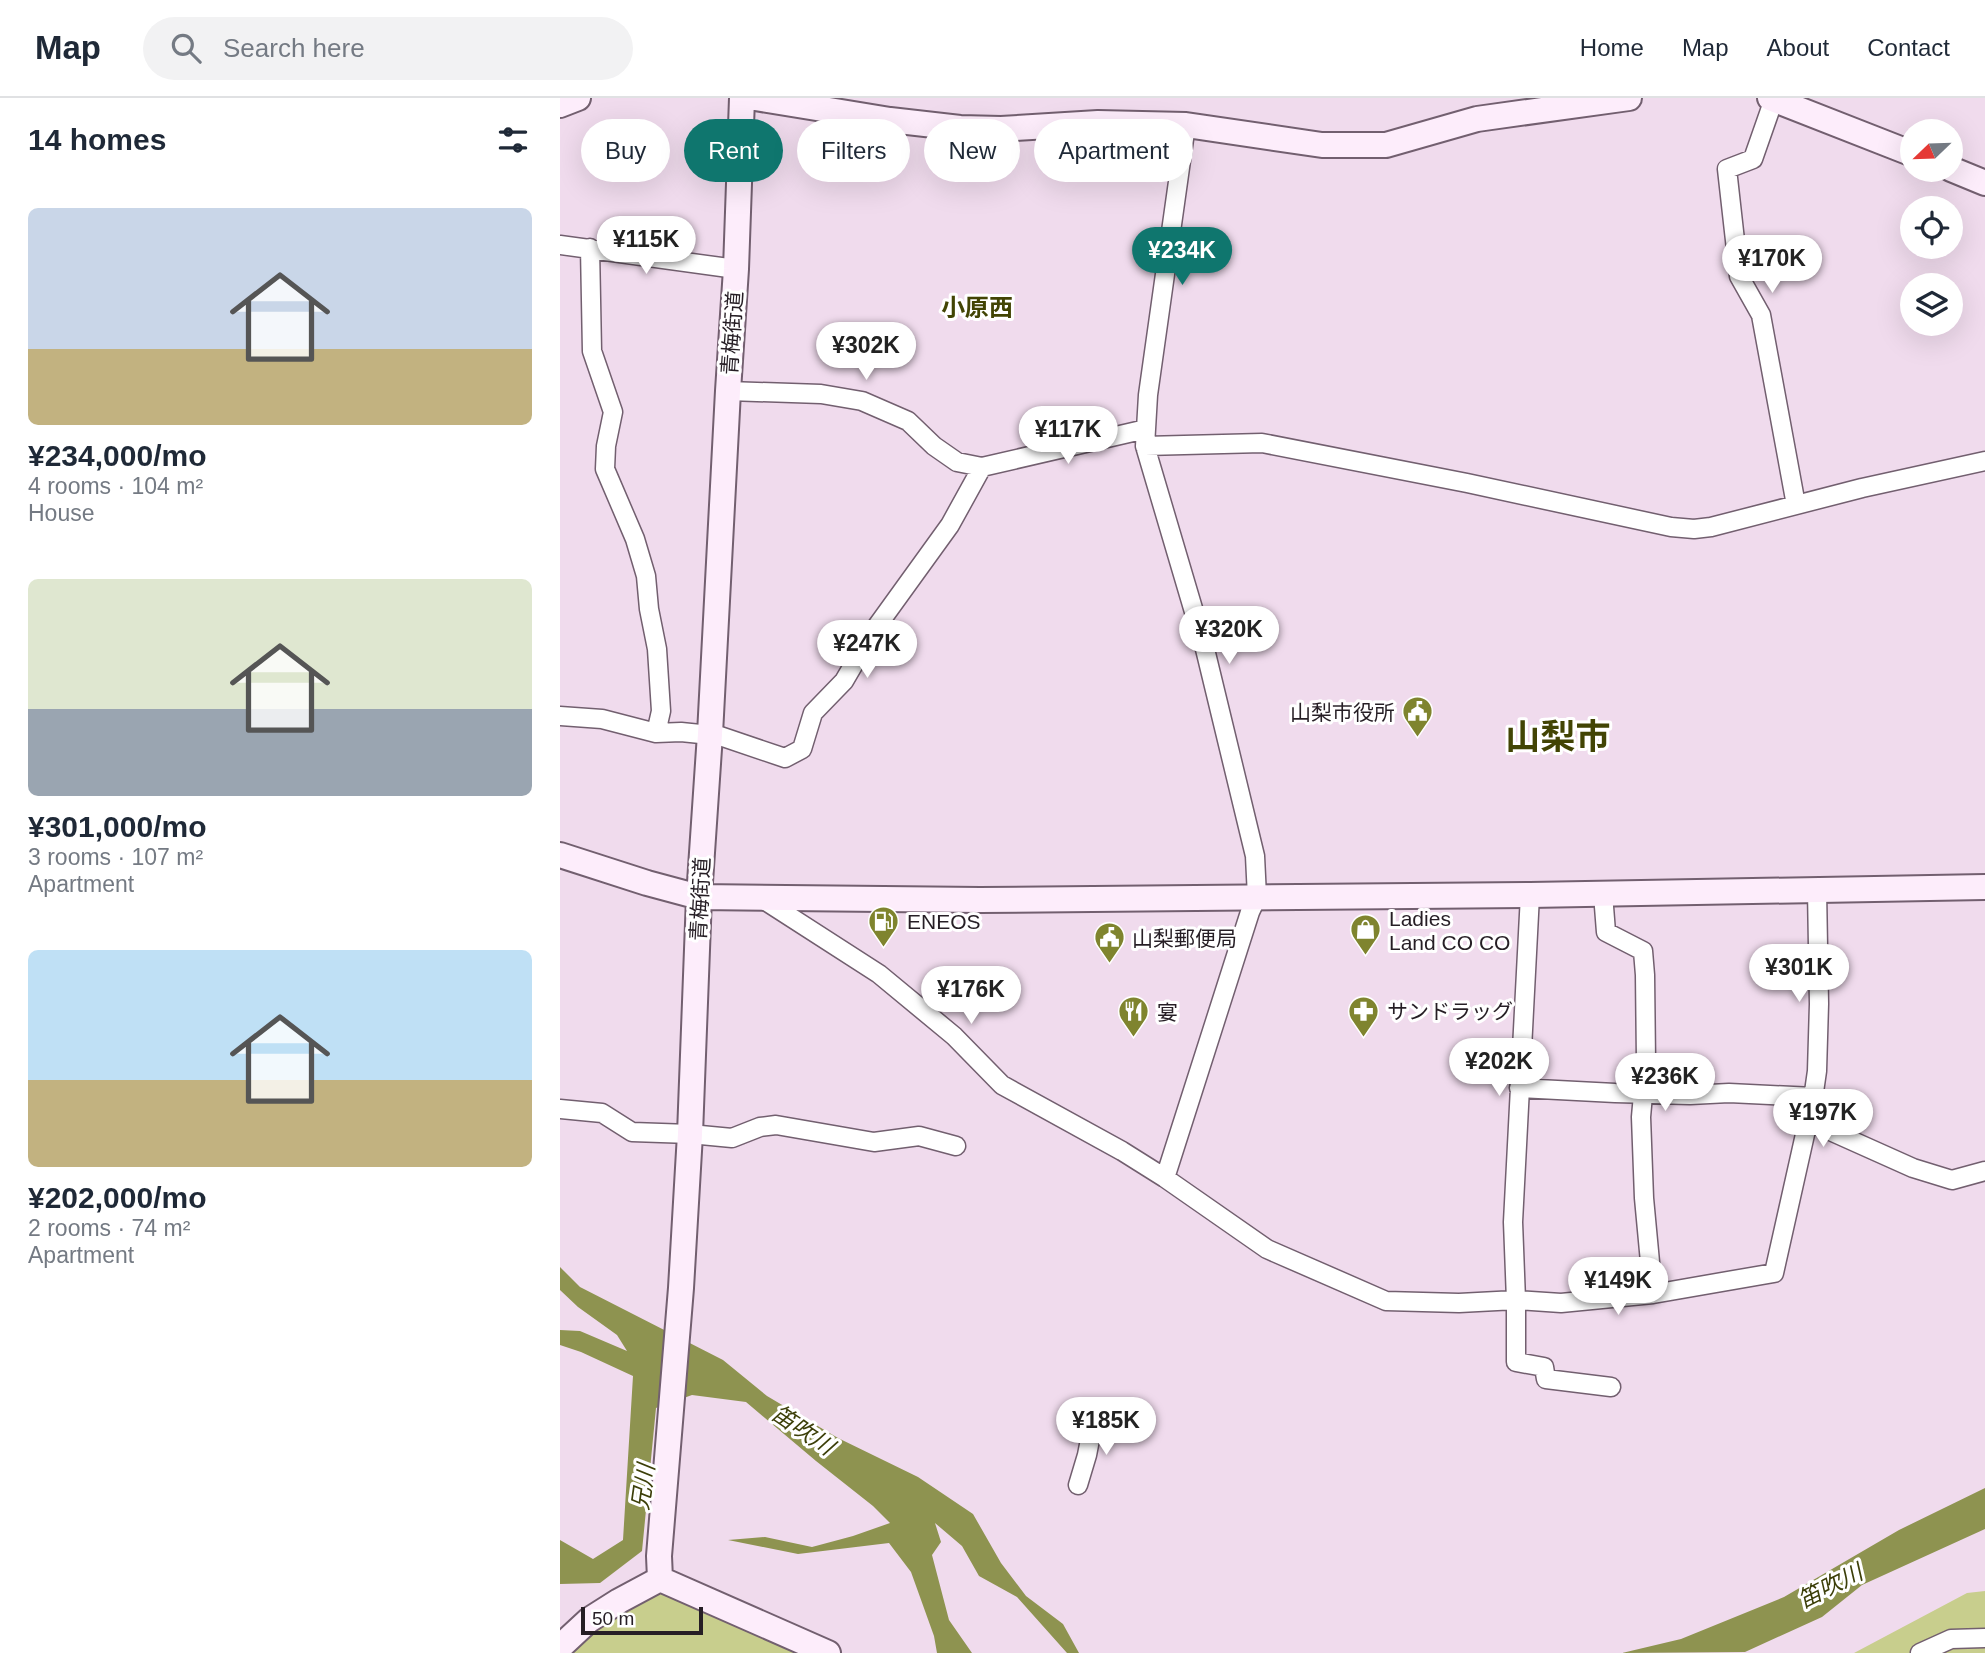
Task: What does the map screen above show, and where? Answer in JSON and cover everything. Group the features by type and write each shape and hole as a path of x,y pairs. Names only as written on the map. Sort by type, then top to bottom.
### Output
{"main road":[{"path":"560,105 578,98"},
{"name":"青梅街道","path":"659,1567 691,1134 699,897 736,269 742,98"},
{"path":"755,98 890,120 960,128 1034,127"},
{"path":"1193,126 1322,145 1386,145 1478,119 1629,98"},
{"path":"1772,98 1900,149"},
{"path":"1964,174 1985,183"},
{"path":"560,855 699,897 980,900 1530,895 1985,887"},
{"path":"560,1647 589,1620 619,1601 659,1567 828,1653"}],"street":[{"path":"1772,98 1753,159 1727,169 1739,276 1761,315 1796,505"},
{"path":"1165,1178 1257,897 1255,856 1205,649 1145,437 1178,182"},
{"path":"560,244 736,269"},
{"path":"590,248 592,351 613,412 606,446 605,469 635,539 646,576 657,649 661,711 656,733"},
{"path":"728,391 821,394 862,401 908,422 957,463 982,467 1145,437 1262,443 1671,527 1694,529 1985,461"},
{"path":"560,716 602,719 656,733 710,734 785,758 802,749 813,713 844,681 872,633 950,525 982,467"},
{"path":"761,898 879,974 954,1036 1002,1085 1122,1151 1266,1249 1386,1301 1460,1303 1516,1300 1560,1303 1653,1294 1774,1273 1814,1097 1819,1004 1817,890"},
{"path":"1603,894 1606,932 1643,951 1646,975 1646,1061 1641,1117 1644,1198 1653,1294"},
{"path":"1530,895 1513,1222 1516,1363 1545,1367 1546,1379 1611,1387"},
{"path":"1519,1088 1814,1097"},
{"path":"560,1109 602,1113 632,1132 732,1138 760,1127 776,1125 873,1142 919,1136 956,1146"},
{"path":"1808,1121 1913,1168 1952,1180 1985,1171"},
{"path":"1078,1485 1094,1419"},
{"path":"1920,1653 1951,1639 1985,1639"}],"shaded area":[{"path":"660,1579 824,1653 565,1653"},
{"path":"1985,1591 1985,1653 1854,1653 1967,1593"}],"water":[{"path":"560,1267 580,1287 723,1360 767,1396 838,1438 918,1477 973,1514 1001,1563 1026,1596 1063,1624 1079,1653 1067,1653 1017,1597 979,1576 962,1546 935,1523 941,1542 932,1555 949,1620 972,1653 937,1653 934,1636 911,1572 889,1543 798,1554 728,1540 765,1537 812,1547 890,1523 746,1402 692,1395 656,1408 642,1551 600,1583 560,1584 560,1540 593,1559 623,1540 633,1376 560,1345 560,1330 580,1331 627,1351 617,1335 578,1307 560,1290"},
{"name":"笛吹川","path":"1985,1488 1985,1529 1862,1585 1822,1617 1745,1652 1622,1653 1681,1639 1784,1597 1899,1530"}],"place":[{"name":"山梨市役所","path":"1418,739"},
{"name":"ENEOS","path":"884,948"},
{"name":"Ladies Land CO CO","path":"1366,957"},
{"name":"山梨郵便局","path":"1109,965"},
{"name":"サンドラッグ","path":"1364,1038"},
{"name":"宴","path":"1134,1039"}],"district":[{"name":"小原西","path":"977,307"},
{"name":"山梨市","path":"1558,736"}],"water label":[{"name":"兄川","path":"643,1487"}]}
